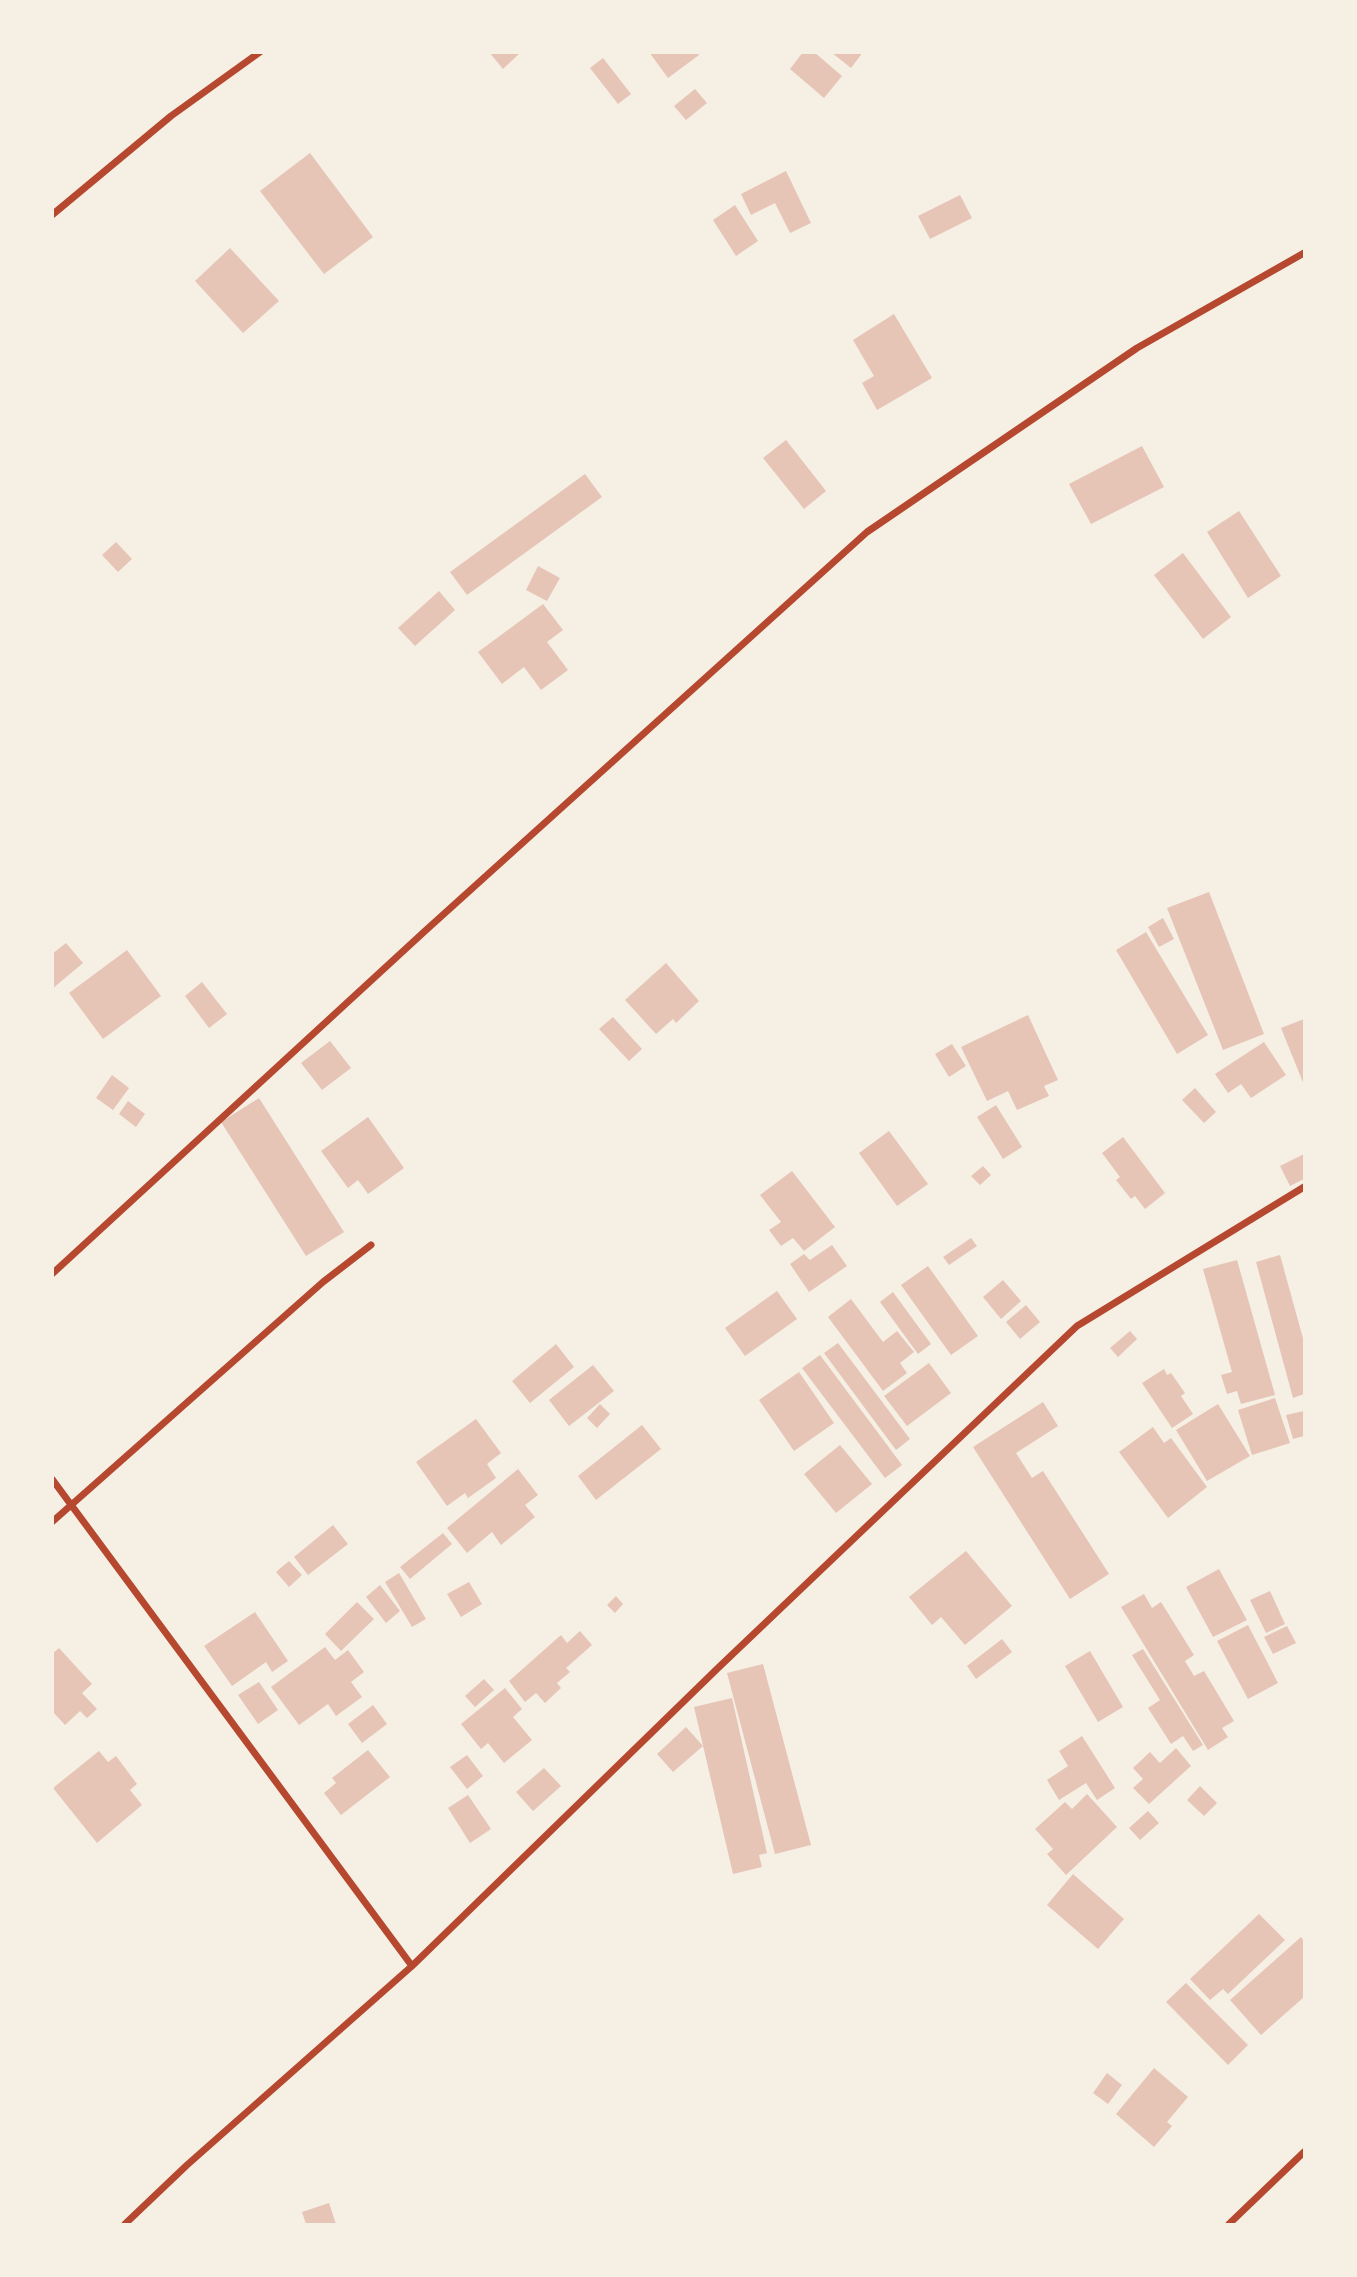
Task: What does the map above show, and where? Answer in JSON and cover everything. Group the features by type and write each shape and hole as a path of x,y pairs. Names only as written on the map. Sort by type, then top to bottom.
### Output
{"street":[{"path":"52,215 171,116 260,52"},
{"path":"52,1274 436,921 867,532 1137,348 1304,253"},
{"path":"125,2224 187,2165 412,1966 718,1668 1077,1326 1304,1187"},
{"path":"52,1522 323,1282 371,1245"},
{"path":"52,1479 412,1966"},
{"path":"1229,2224 1304,2152"}],"building":[{"path":"489,52 521,52 503,69"},
{"path":"649,52 697,52 699,55 668,78"},
{"path":"803,52 814,52 842,76 824,98 790,69"},
{"path":"831,52 863,52 851,68"},
{"path":"603,58 631,94 618,104 590,68"},
{"path":"695,89 707,103 686,120 674,106"},
{"path":"310,153 373,237 324,274 260,191"},
{"path":"786,171 811,223 790,233 775,203 751,215 741,194"},
{"path":"960,195 972,218 930,239 918,216"},
{"path":"735,205 758,241 736,256 713,220"},
{"path":"230,248 279,301 243,333 195,281"},
{"path":"894,314 932,378 877,410 862,383 874,376 853,340"},
{"path":"786,440 826,491 804,509 763,458"},
{"path":"1142,446 1164,487 1091,524 1069,484"},
{"path":"585,474 602,497 467,595 450,572"},
{"path":"1239,511 1281,576 1248,598 1207,532"},
{"path":"116,542 132,559 118,572 102,555"},
{"path":"1183,553 1231,617 1203,639 1154,575"},
{"path":"538,566 560,578 547,601 526,590"},
{"path":"439,591 455,610 415,646 398,628"},
{"path":"543,604 563,630 547,642 568,670 541,690 524,667 502,684 478,652"},
{"path":"1209,892 1264,1034 1223,1050 1167,908"},
{"path":"1163,918 1174,939 1159,947 1148,927"},
{"path":"1146,932 1208,1035 1177,1054 1116,950"},
{"path":"66,943 83,963 52,989 52,954"},
{"path":"127,950 161,996 103,1039 69,993"},
{"path":"666,963 699,1001 676,1023 673,1019 656,1034 625,1000"},
{"path":"202,982 227,1014 209,1028 185,996"},
{"path":"1028,1015 1058,1080 1044,1086 1049,1096 1017,1110 1008,1091 987,1101 961,1047"},
{"path":"613,1017 642,1049 629,1061 599,1029"},
{"path":"1304,1019 1304,1085 1281,1028"},
{"path":"330,1041 351,1068 322,1090 301,1063"},
{"path":"1264,1042 1286,1075 1251,1098 1241,1084 1228,1093 1215,1074"},
{"path":"952,1044 966,1066 949,1077 935,1054"},
{"path":"112,1075 129,1088 113,1110 96,1098"},
{"path":"1195,1088 1216,1112 1204,1123 1182,1100"},
{"path":"259,1098 344,1232 306,1256 221,1122"},
{"path":"128,1101 145,1114 136,1127 119,1114"},
{"path":"996,1105 1022,1147 1003,1159 977,1117"},
{"path":"368,1117 404,1168 368,1194 358,1180 348,1188 321,1151"},
{"path":"889,1131 928,1184 897,1206 859,1153"},
{"path":"1123,1137 1165,1193 1145,1209 1135,1196 1131,1199 1116,1180 1120,1177 1102,1153"},
{"path":"1304,1154 1304,1179 1290,1186 1280,1166"},
{"path":"983,1166 991,1175 980,1185 971,1176"},
{"path":"792,1171 835,1227 804,1251 793,1238 781,1246 769,1230 781,1222 760,1195"},
{"path":"971,1238 977,1246 949,1265 943,1257"},
{"path":"832,1245 847,1266 809,1292 790,1264 804,1254 810,1260"},
{"path":"1280,1255 1304,1342 1304,1394 1293,1398 1256,1262"},
{"path":"1237,1260 1275,1395 1241,1404 1237,1391 1227,1394 1221,1375 1232,1372 1203,1269"},
{"path":"928,1266 978,1336 951,1355 901,1285"},
{"path":"1003,1280 1021,1301 1001,1319 983,1297"},
{"path":"777,1291 797,1319 745,1356 725,1328"},
{"path":"893,1292 931,1344 918,1354 880,1302"},
{"path":"851,1299 883,1342 897,1331 914,1352 900,1363 907,1373 883,1391 828,1317"},
{"path":"1026,1305 1040,1322 1020,1339 1006,1322"},
{"path":"1130,1331 1137,1339 1118,1357 1110,1348"},
{"path":"838,1343 910,1439 896,1450 824,1353"},
{"path":"556,1344 574,1367 530,1403 512,1381"},
{"path":"820,1355 902,1465 885,1478 802,1368"},
{"path":"929,1363 951,1393 907,1426 884,1396"},
{"path":"593,1365 614,1391 569,1426 549,1400"},
{"path":"1164,1369 1167,1375 1171,1373 1185,1393 1181,1396 1193,1414 1172,1428 1142,1383"},
{"path":"799,1372 834,1423 794,1451 759,1400"},
{"path":"1275,1398 1290,1443 1252,1455 1238,1410"},
{"path":"1043,1402 1058,1426 1016,1453 1032,1478 1043,1471 1109,1574 1070,1599 973,1447"},
{"path":"600,1404 610,1414 597,1428 587,1418"},
{"path":"1218,1404 1250,1456 1207,1481 1176,1430"},
{"path":"1304,1411 1304,1436 1293,1439 1286,1415"},
{"path":"476,1419 501,1453 487,1464 496,1478 468,1498 465,1493 447,1506 416,1462"},
{"path":"642,1425 661,1449 596,1500 578,1476"},
{"path":"1153,1427 1164,1443 1171,1438 1207,1487 1168,1518 1119,1452"},
{"path":"840,1445 872,1484 836,1513 804,1474"},
{"path":"518,1469 538,1495 525,1505 535,1517 501,1545 492,1532 467,1553 447,1528"},
{"path":"333,1525 348,1544 308,1575 294,1557"},
{"path":"443,1533 452,1544 410,1579 400,1567"},
{"path":"966,1551 1012,1606 965,1645 941,1617 932,1625 909,1597"},
{"path":"289,1561 302,1575 289,1587 276,1572"},
{"path":"1219,1569 1247,1620 1213,1637 1186,1587"},
{"path":"399,1573 426,1619 412,1627 385,1582"},
{"path":"469,1582 482,1604 461,1617 447,1594"},
{"path":"380,1585 400,1611 386,1623 366,1597"},
{"path":"1270,1591 1285,1624 1266,1633 1250,1600"},
{"path":"1144,1594 1152,1608 1161,1602 1194,1655 1185,1661 1194,1676 1204,1671 1234,1721 1222,1728 1228,1737 1208,1750 1121,1607"},
{"path":"616,1596 623,1604 615,1613 607,1605"},
{"path":"357,1602 374,1619 341,1651 325,1634"},
{"path":"255,1612 288,1661 272,1672 266,1662 232,1686 204,1646"},
{"path":"1248,1625 1278,1683 1248,1699 1217,1641"},
{"path":"1287,1626 1296,1643 1273,1654 1264,1637"},
{"path":"580,1631 592,1645 566,1668 570,1672 557,1683 561,1688 545,1703 536,1693 525,1702 509,1681 561,1635 567,1643"},
{"path":"1002,1639 1012,1652 976,1679 967,1666"},
{"path":"325,1647 335,1660 348,1650 364,1672 351,1682 362,1697 336,1716 328,1704 299,1725 271,1687"},
{"path":"59,1648 92,1684 82,1693 97,1709 87,1718 80,1711 65,1725 52,1711 52,1654"},
{"path":"1143,1649 1203,1745 1193,1751 1183,1736 1171,1744 1148,1708 1160,1700 1132,1655"},
{"path":"1090,1651 1123,1707 1098,1722 1065,1666"},
{"path":"763,1664 811,1845 775,1854 727,1673"},
{"path":"484,1679 494,1690 475,1707 465,1696"},
{"path":"259,1682 278,1710 258,1724 238,1695"},
{"path":"505,1688 522,1709 513,1717 532,1740 504,1763 488,1743 481,1749 461,1724"},
{"path":"732,1698 767,1853 759,1855 762,1867 733,1874 694,1707"},
{"path":"373,1705 387,1724 362,1743 348,1724"},
{"path":"686,1727 703,1746 673,1772 657,1754"},
{"path":"1082,1736 1115,1788 1097,1800 1086,1783 1059,1800 1047,1780 1068,1766 1059,1751"},
{"path":"1176,1748 1191,1766 1149,1804 1133,1788 1143,1779 1133,1768 1150,1752 1160,1763"},
{"path":"368,1750 390,1777 341,1815 324,1793 336,1783 332,1778"},
{"path":"99,1751 108,1762 116,1756 137,1784 130,1790 142,1805 97,1843 53,1788"},
{"path":"467,1755 483,1776 467,1789 450,1767"},
{"path":"544,1768 561,1786 533,1811 516,1792"},
{"path":"1200,1786 1217,1803 1204,1816 1187,1800"},
{"path":"1087,1794 1117,1827 1066,1875 1047,1854 1053,1849 1035,1829 1065,1802 1072,1809"},
{"path":"468,1795 491,1829 470,1843 448,1808"},
{"path":"1148,1811 1159,1823 1140,1840 1129,1828"},
{"path":"1073,1874 1124,1919 1098,1949 1047,1905"},
{"path":"1259,1914 1285,1940 1228,1994 1223,1989 1210,2000 1190,1979"},
{"path":"1301,1937 1304,1941 1304,1997 1261,2035 1230,2000"},
{"path":"1186,1983 1248,2045 1228,2065 1166,2002"},
{"path":"1154,2068 1188,2097 1167,2122 1172,2126 1154,2147 1116,2114"},
{"path":"1107,2073 1122,2085 1108,2104 1093,2093"},
{"path":"329,2203 336,2224 306,2224 302,2212"}]}
